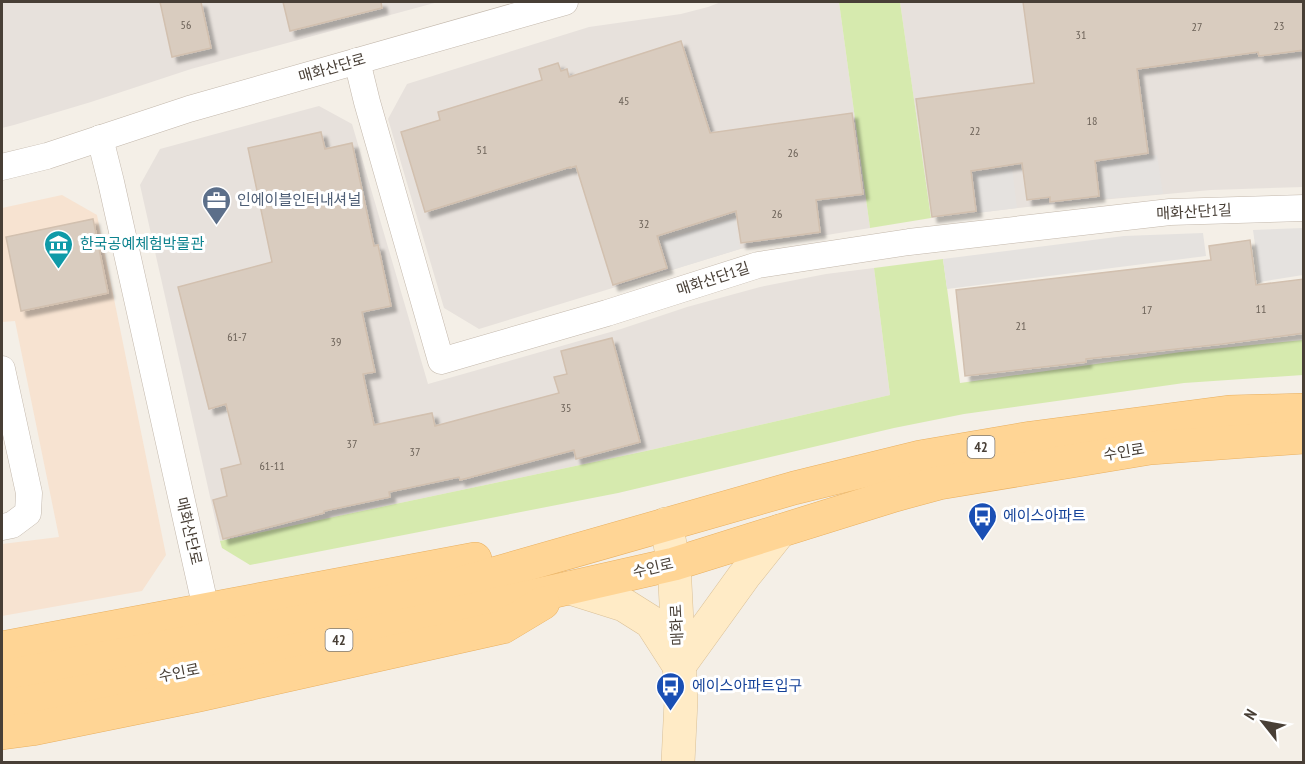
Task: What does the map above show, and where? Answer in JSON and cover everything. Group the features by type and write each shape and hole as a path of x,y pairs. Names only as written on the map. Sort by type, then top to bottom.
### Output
{"main road":[{"name":"수인로","path":"2,677 321,618 437,590 794,488 920,457 1031,438 1229,412 1304,410"},
{"name":"수인로","path":"2,705 25,703 278,654 674,564 939,483 1150,448 1304,437"},
{"path":"2,648 492,556 555,556"},
{"path":"2,732 32,729 199,695 502,627 570,588"}],"street":[{"name":"매화산단로","path":"2,166 47,156 189,109 566,2"},
{"name":"매화산단1길","path":"357,61 441,361 607,313 758,265 909,242 1170,212 1304,208"},
{"name":"매화산단로","path":"100,138 206,609"},
{"path":"2,369 29,493 28,513 12,525 2,527"},
{"name":"매화로","path":"666,524 674,564 681,701 678,762"},
{"path":"570,588 624,605 651,622 679,666 744,576 780,531"}],"shaded area":[{"path":"2,2 438,2 191,69 2,128"},
{"path":"721,2 839,2 870,228 740,249 479,329 444,308 388,119 407,84 589,27 681,14"},
{"path":"900,2 1303,2 1303,187 1211,190 931,218"},
{"path":"319,106 352,124 428,384 760,287 826,274 874,268 890,395 646,451 220,541 140,185 160,149"},
{"path":"1157,155 1163,194 1102,199 1098,162"},
{"path":"1012,168 1017,208 978,213 974,172"},
{"path":"62,195 97,215 166,555 142,591 2,616 2,544 59,537 15,321 2,322 2,208"},
{"path":"735,218 740,249 672,270 662,240"},
{"path":"1303,228 1303,275 1260,282 1253,230"},
{"path":"1203,233 1206,256 947,289 943,259 1124,236"}],"green space":[{"path":"839,2 900,2 931,218 870,228"},
{"path":"943,259 960,383 1181,352 1303,340 1303,375 1184,383 964,414 894,428 618,493 250,565 222,548 220,541 646,451 890,395 874,268"}],"building":[{"path":"160,2 201,2 211,48 172,57"},
{"path":"283,2 381,2 382,8 290,31"},
{"path":"1023,2 1304,2 1304,50 1259,56 1258,52 1137,69 1148,153 1095,161 1099,196 1050,202 1050,197 1027,200 1022,163 971,171 976,211 932,217 916,99 1034,83"},
{"path":"681,41 710,133 852,113 863,194 816,200 820,232 741,243 736,211 657,236 667,268 613,285 576,166 425,212 401,132 440,120 438,112 542,80 539,69 558,63 561,71 567,69 569,77"},
{"path":"321,132 325,149 352,143 374,246 378,245 391,306 362,312 375,372 363,374 374,425 432,413 435,426 559,393 554,377 567,374 561,351 612,338 640,442 576,459 574,450 460,480 459,477 389,492 390,497 324,511 324,513 223,539 213,500 227,496 221,469 241,464 226,404 209,409 178,287 272,262 248,148"},
{"path":"93,219 108,293 21,311 6,237"},
{"path":"1250,240 1256,285 1304,279 1304,333 965,376 956,290 1211,260 1209,246"}],"place":[{"name":"인에이블인터내셔널","path":"216,226"},
{"name":"한국공예체험박물관","path":"59,270"},
{"name":"에이스아파트","path":"982,542"},
{"name":"에이스아파트입구","path":"671,712"}]}
